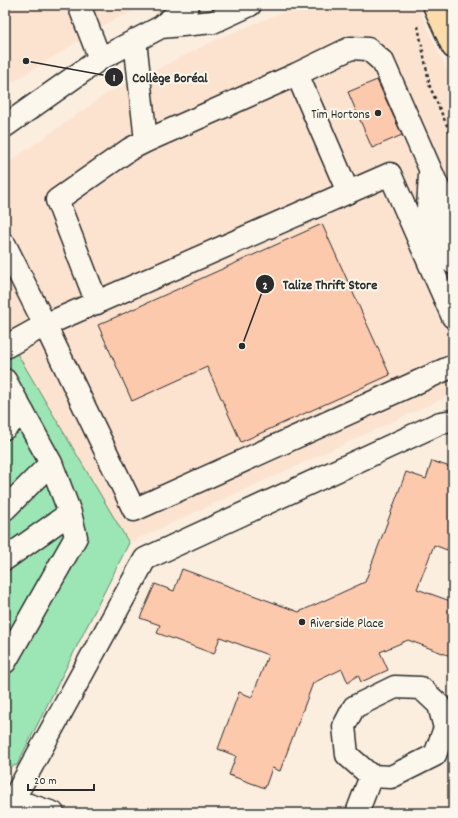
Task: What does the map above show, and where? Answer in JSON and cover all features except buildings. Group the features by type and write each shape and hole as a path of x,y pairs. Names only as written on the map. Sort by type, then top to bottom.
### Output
{"main road":[{"path":"434,5 453,47"}],"street":[{"path":"79,5 100,59"},
{"path":"5,126 100,59 161,27 188,5"},
{"path":"161,27 213,22 250,5"},
{"path":"134,40 146,140"},
{"path":"97,302 57,200 130,149 146,140 297,74 351,48 368,49 383,62 453,221"},
{"path":"297,74 348,192"},
{"path":"430,169 428,209 453,263"},
{"path":"5,346 45,325 390,174 453,318"},
{"path":"5,245 134,510 453,366"},
{"path":"5,380 51,464 70,513 76,537 5,662"},
{"path":"5,428 23,412"},
{"path":"53,813 9,798 145,559 440,424 453,421"},
{"path":"5,509 51,464"},
{"path":"5,559 70,513"},
{"path":"395,687 421,688 439,705 445,728 435,755 391,777 371,776 348,755 344,726 354,707 395,687"},
{"path":"357,813 371,776"}],"path":[{"path":"417,25 430,87 453,139"}],"shaded area":[{"path":"5,5 146,5 106,24 5,87"},
{"path":"301,5 417,5 453,83 453,394 129,543 5,333 5,165 106,94 224,36"}],"green space":[{"path":"5,333 129,543 17,765 5,768"}],"place":[{"name":"Collège Boréal","path":"26,61"},
{"name":"Tim Hortons","path":"378,113"},
{"name":"Talize Thrift Store","path":"242,346"},
{"name":"Riverside Place","path":"302,622"}]}
